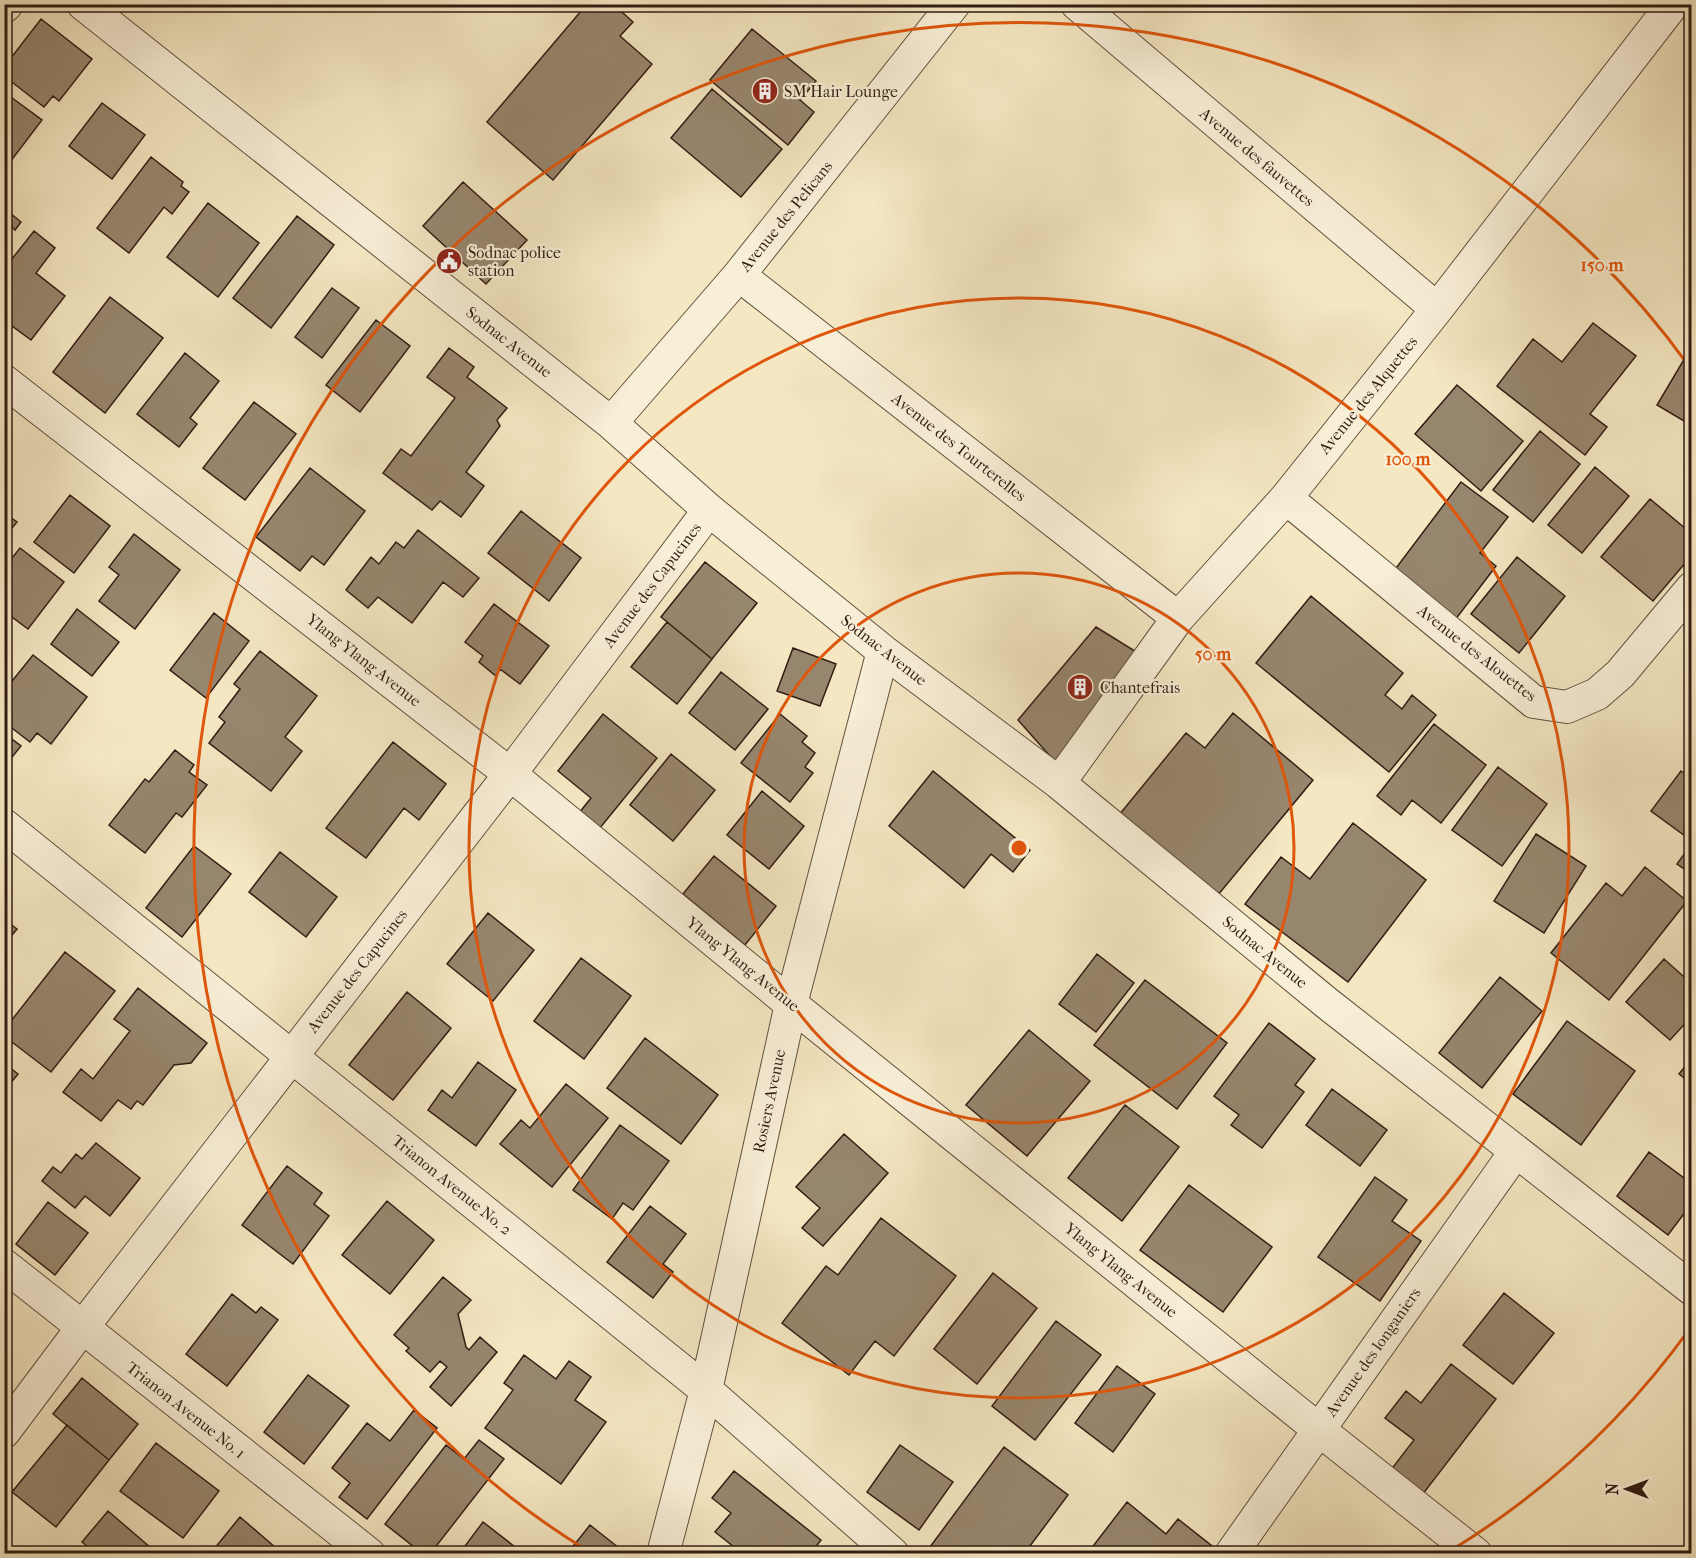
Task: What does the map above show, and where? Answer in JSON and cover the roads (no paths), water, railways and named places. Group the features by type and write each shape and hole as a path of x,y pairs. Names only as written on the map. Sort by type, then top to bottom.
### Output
{"street":[{"name":"Sodnac Avenue","path":"83,4 611,423 709,510 883,651 1059,783 1328,1004 1692,1289"},
{"name":"Avenue des Pelicans","path":"611,423 739,275 954,4"},
{"name":"Avenue des fauvettes","path":"1077,4 1437,309"},
{"name":"Avenue des Alquettes","path":"1059,783 1178,618 1286,498 1437,309 1674,4"},
{"name":"Avenue des Tourterelles","path":"739,275 1178,618"},
{"name":"Ylang Ylang Avenue","path":"4,381 510,774 791,1004 1476,1554"},
{"name":"Avenue des Alouettes","path":"1286,498 1534,702 1567,707 1597,694 1620,674 1692,588"},
{"name":"Avenue des Capucines","path":"4,1432 510,774 709,510"},
{"name":"Rosiers Avenue","path":"663,1554 706,1390 791,1004 883,651"},
{"name":"Trianon Avenue No. 2","path":"4,825 706,1390 893,1554"},
{"name":"Avenue des longaniers","path":"1231,1554 1516,1151"},
{"name":"Trianon Avenue No. 1","path":"4,1265 369,1554"}],"place":[{"name":"SM Hair Lounge","path":"765,91"},
{"name":"Sodnac police station","path":"449,261"},
{"name":"Chantefrais","path":"1080,687"}]}
